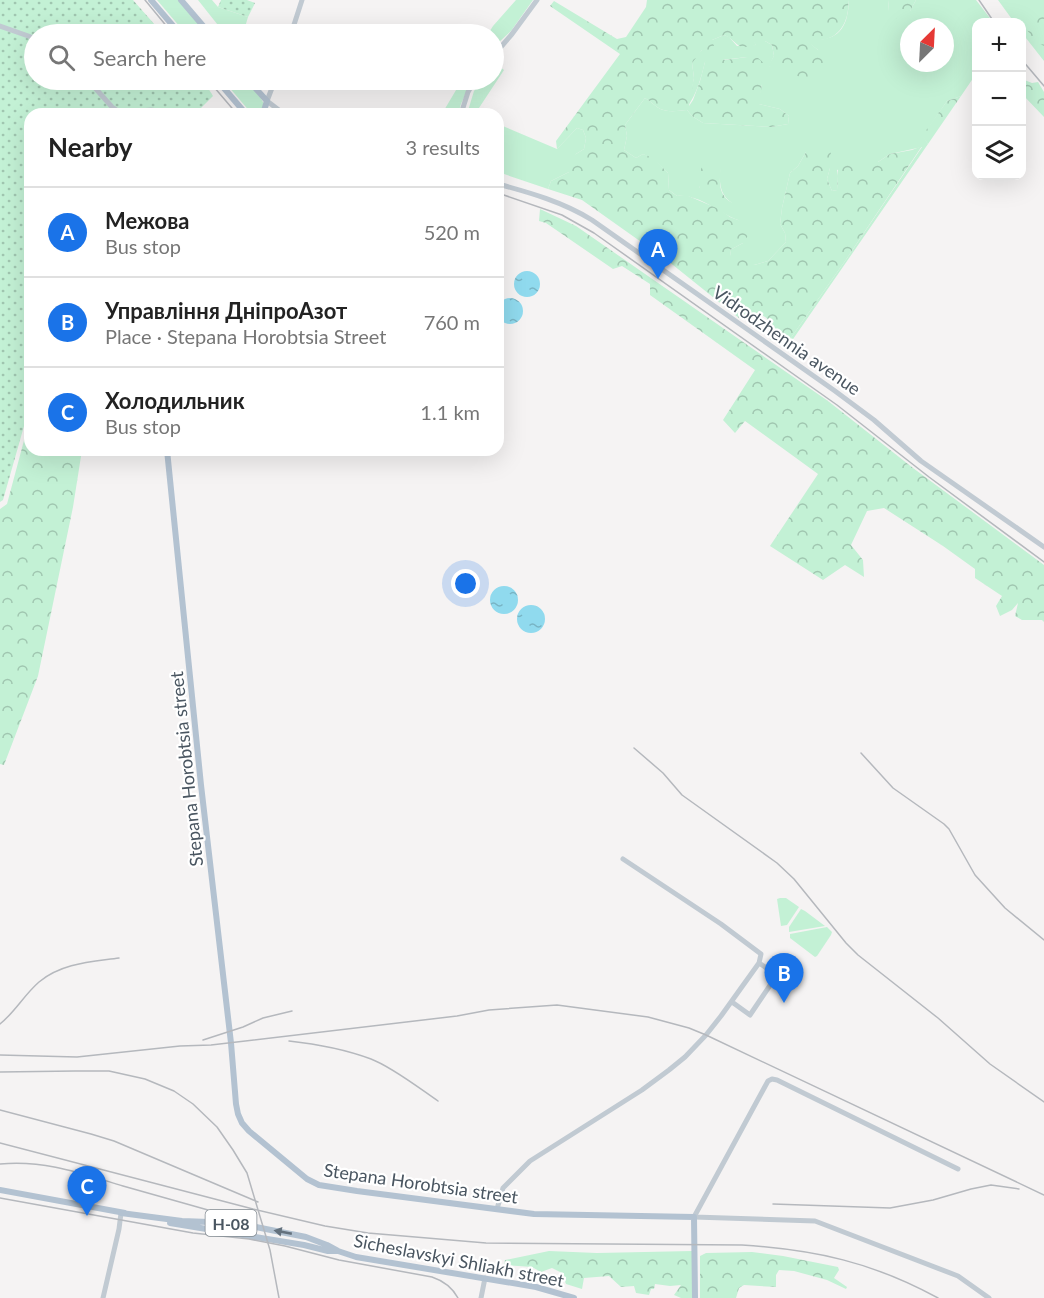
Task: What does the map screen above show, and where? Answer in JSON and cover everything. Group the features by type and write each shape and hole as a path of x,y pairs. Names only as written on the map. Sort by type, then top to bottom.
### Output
{"main road":[{"path":"151,0 171,24"},
{"path":"181,0 201,24"},
{"path":"226,90 241,108"},
{"path":"257,90 267,102 265,108"},
{"name":"Stepana Horobtsia street","path":"168,456 201,786 238,1114 242,1123 308,1179 319,1185 534,1214 694,1217"},
{"name":"Sicheslavskyi Shliakh street","path":"0,1190 180,1225 338,1251 356,1257 536,1287 574,1298"},
{"path":"694,1217 695,1298"}],"street":[{"path":"294,24 302,0"},
{"path":"504,43 537,0"},
{"path":"0,26 24,34"},
{"path":"97,90 114,108"},
{"path":"271,90 267,102 276,108"},
{"path":"463,108 469,90"},
{"name":"Vidrodzhennia avenue","path":"504,186 560,202 592,220 835,391 921,461 1044,547"},
{"path":"623,859 722,924 761,954 759,963 777,975 750,1015 732,1002"},
{"name":"Stepana Horobtsia street","path":"497,1209 503,1188 530,1161 642,1090 669,1070 706,1035 759,963"},
{"path":"694,1217 768,1081 772,1079 958,1169"},
{"path":"103,1298 121,1213"},
{"name":"Stepana Horobtsia street","path":"694,1217 815,1221 958,1276 990,1298"},
{"path":"481,1298 485,1278"}],"green space":[{"path":"0,0 133,0 154,24 24,24 24,90 209,90 213,96 201,108 24,108 24,426 3,500 0,502"},
{"path":"157,0 179,0 199,24 177,24"},
{"path":"198,0 212,0 218,7 248,17 246,24 217,24"},
{"path":"221,0 247,0 255,3 248,17 218,7"},
{"path":"516,0 533,0 504,37 504,24 495,24"},
{"path":"647,0 848,0 846,20 839,31 828,38 806,40 818,50 825,60 820,71 820,81 788,74 768,66 774,56 772,45 765,41 754,41 756,45 744,47 724,35 712,40 713,51 702,50 692,63 694,78 689,106 705,62 711,57 725,60 758,58 765,64 759,104 780,109 789,116 788,124 771,127 703,123 687,110 664,110 645,98 625,125 627,136 624,150 636,158 643,154 653,158 668,173 669,190 677,196 686,195 719,209 738,220 749,234 743,243 730,250 731,256 744,251 750,256 754,265 768,261 786,242 785,233 780,224 782,208 790,173 798,166 806,152 824,145 831,149 827,179 832,191 837,190 840,158 878,162 890,154 922,146 788,342 770,340 769,322 764,316 754,314 739,318 668,261 582,200 548,189 551,181 569,172 566,164 584,149 586,138 583,130 577,128 557,149 556,141 620,54 550,6 554,1 617,39 626,37 646,7"},
{"path":"848,0 888,0 889,11 910,11 916,0 976,0 990,18 972,18 972,80 961,96 947,101 923,136 928,144 791,342 788,342 922,147 890,154 878,162 863,162 837,170 837,190 832,191 827,179 830,168 806,152 798,166 790,173 782,208 780,224 785,233 786,242 768,261 754,265 731,256 730,250 743,243 738,220 701,200 677,196 669,190 668,173 653,159 643,154 636,158 624,150 627,136 625,125 645,98 664,110 687,110 703,123 771,127 788,124 789,116 780,109 759,104 762,85 747,57 705,62 696,91 687,107 694,78 692,63 695,57 712,40 724,35 737,46 756,45 753,41 765,41 772,45 774,56 769,66 820,80 818,50 805,40 830,38 835,35 843,27 848,10","holes":["721,164 720,180 724,195 732,203 699,187"]},
{"path":"888,0 916,0 910,11 898,20 889,11"},
{"path":"998,0 1044,0 1044,61 1026,38 1026,18 1011,18"},
{"path":"1032,0 1044,0 1044,46 1036,42 1026,29 1026,18 1035,12"},
{"path":"1026,81 1038,82 1044,92 1044,117 1026,98"},
{"path":"231,90 254,90 264,105 262,108 247,108"},
{"path":"456,90 467,90 460,108 445,108"},
{"path":"491,90 479,108 469,108 474,91"},
{"path":"961,96 928,144 922,136 947,101"},
{"path":"504,127 557,149 577,128 583,130 586,138 584,149 576,154 569,172 551,181 548,189 504,174"},
{"path":"722,163 721,191 732,203 723,203 709,197 698,184 698,176 702,167"},
{"path":"540,209 576,226 828,401 913,468 1044,565 1044,622 1042,620 1022,620 1015,616 1018,603 1012,610 1000,616 996,606 1002,596 975,578 975,569 884,508 867,511 851,545 863,560 864,577 845,565 823,580 770,546 818,474 745,421 735,433 723,420 755,370 650,295 650,284 622,266 613,269 546,223 539,221"},
{"path":"24,440 24,456 81,456 73,507 38,676 4,765 0,764 0,509 7,504"},
{"path":"786,898 799,907 787,925 781,926 777,899"},
{"path":"801,909 825,926 789,932 789,927"},
{"path":"827,927 832,932 831,935 815,957 790,938 790,934"},
{"path":"549,1251 597,1253 692,1251 693,1298 681,1298 674,1295 681,1285 655,1284 649,1295 636,1293 634,1286 621,1287 609,1276 584,1278 582,1289 566,1284 564,1274 552,1268 541,1272 532,1267 504,1265 505,1260"},
{"path":"752,1252 838,1267 839,1270 834,1278 847,1287 846,1289 827,1280 794,1271 779,1270 776,1275 776,1287 744,1285 739,1288 736,1298 700,1298 700,1256 706,1253"}],"water":[{"path":"527,271 536,275 540,284 536,293 527,297 518,293 514,284 518,275"},
{"path":"515,299 522,306 522,316 519,320 510,324 504,322 504,300"},
{"path":"504,586 514,590 518,600 514,610 504,614 494,610 490,600 494,590"},
{"path":"531,605 541,609 545,619 541,629 531,633 521,629 517,619 521,609"}],"tram line":[{"path":"145,0 165,24"},
{"path":"217,90 232,108"},
{"path":"504,195 562,215 594,233 837,405 1044,562"},
{"path":"0,1198 193,1233 249,1239 339,1260 432,1277 447,1285 458,1298"}],"railway":[{"path":"979,0 991,18"},
{"path":"1026,65 1044,86"},
{"path":"634,748 663,773 682,795 777,863 794,879 858,955 938,1018 990,1064 1044,1102"},
{"path":"861,753 893,788 949,829 975,875 1005,908 1044,940"},
{"path":"0,1024 39,982 57,971 77,964 119,958"},
{"path":"0,1055 77,1057 211,1045 457,1016 489,1010 557,1005 648,1017 706,1035 1044,1195"},
{"path":"203,1040 263,1018 292,1011"},
{"path":"289,1041 330,1047 371,1059 396,1072 438,1101"},
{"path":"0,1072 109,1071 145,1079 174,1091 193,1104 217,1127 247,1173 270,1250 279,1298"},
{"path":"0,1110 114,1141 258,1202"},
{"path":"0,1143 325,1226 368,1233 486,1243 742,1245 795,1250 843,1260 890,1275 938,1298"},
{"path":"0,1164 33,1164 77,1172 208,1210"},
{"path":"773,1204 890,1208 991,1185 1019,1189"}],"place":[{"name":"Межова","path":"658,279"},
{"name":"Управління ДніпроАзот","path":"784,1003"},
{"name":"Холодильник","path":"87,1216"}]}
